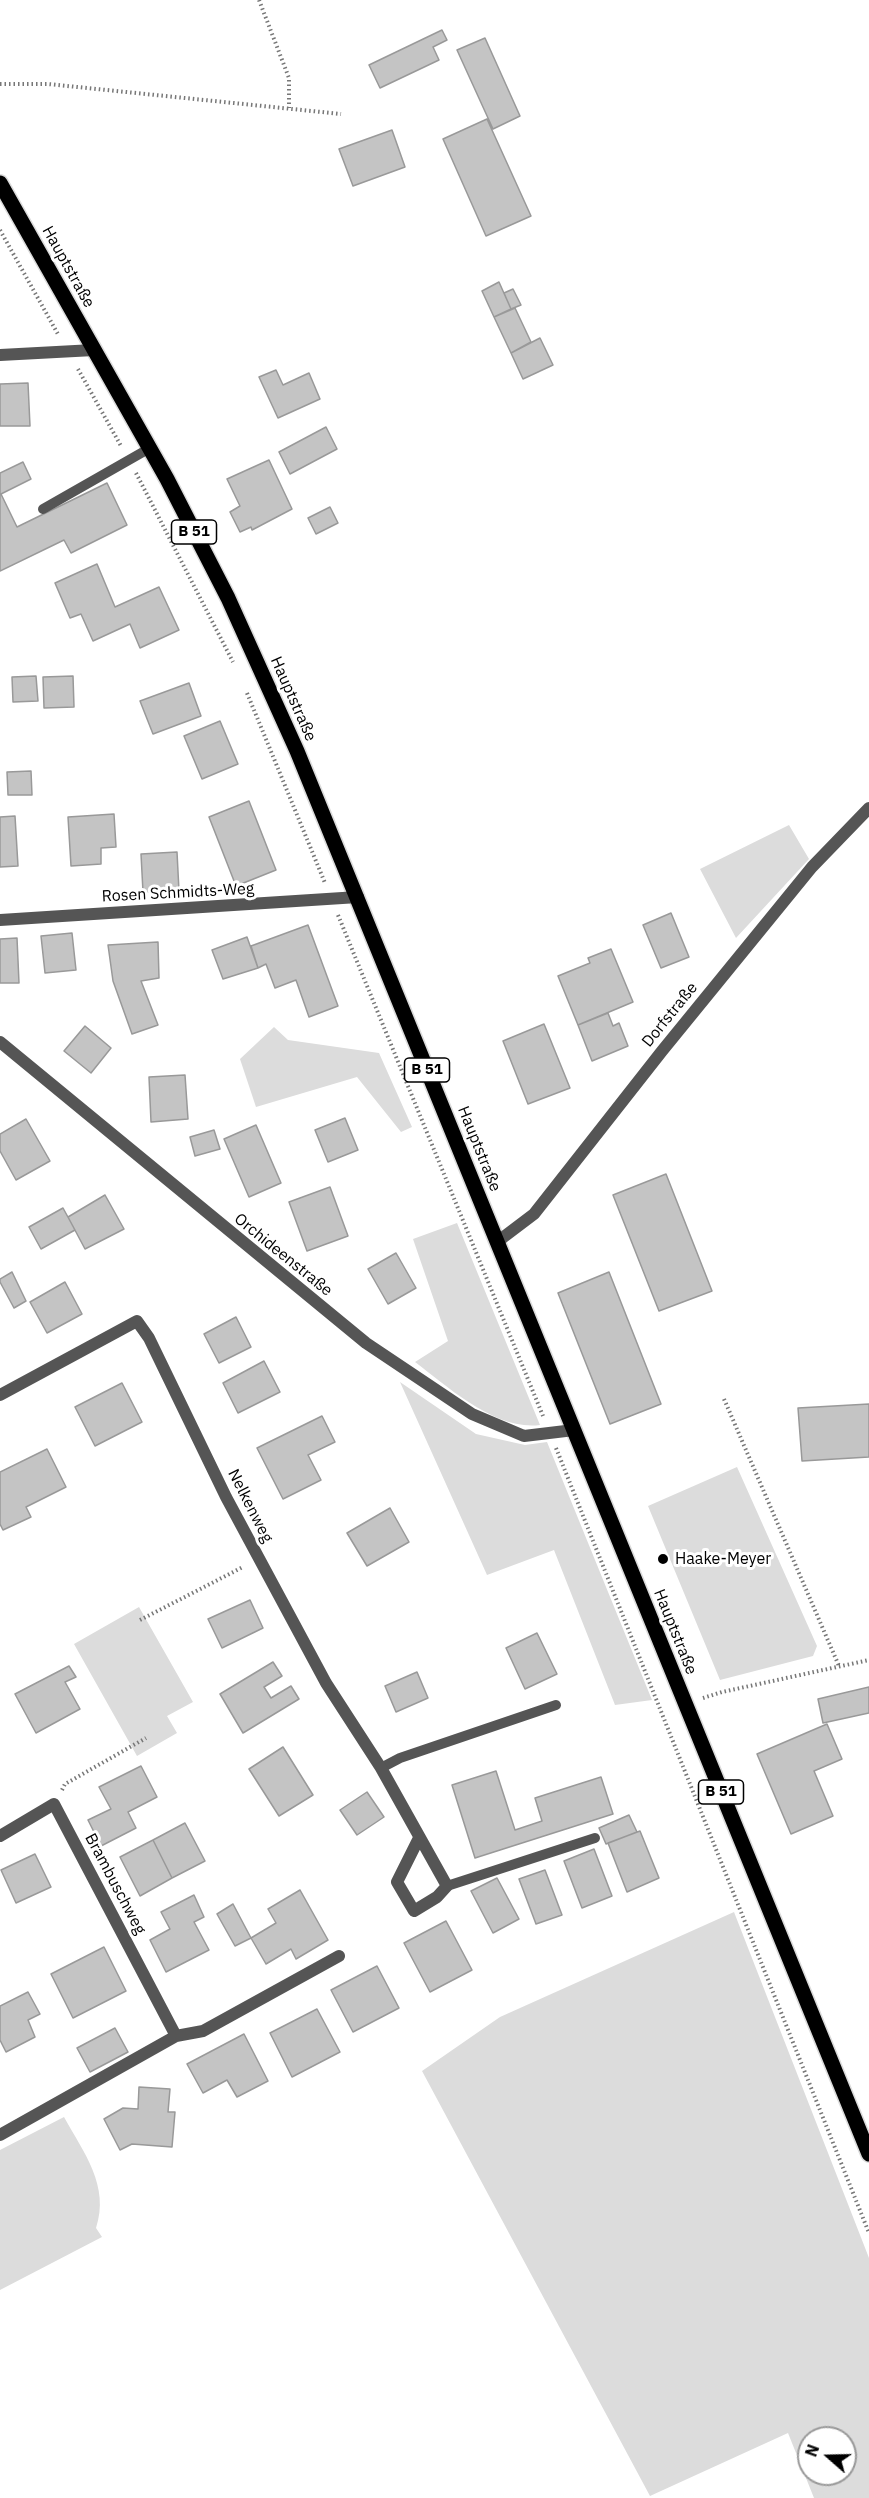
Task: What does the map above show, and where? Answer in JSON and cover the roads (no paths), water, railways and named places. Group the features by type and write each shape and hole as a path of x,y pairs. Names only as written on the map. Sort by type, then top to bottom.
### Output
{"main road":[{"name":"Hauptstraße","path":"0,183 150,448 228,598 297,751 869,2154"}],"street":[{"path":"0,355 94,350"},
{"name":"Dorfstraße","path":"497,1242 534,1214 812,867 869,808"},
{"name":"Rosen Schmidts-Weg","path":"0,920 358,897"},
{"name":"Orchideenstraße","path":"0,1042 366,1343 472,1414 524,1436 574,1430"},
{"name":"Nelkenweg","path":"0,1395 137,1321 149,1338 226,1497 326,1683 381,1768 447,1886"},
{"name":"Brambuschweg","path":"0,1836 54,1804 176,2036"},
{"path":"419,1838 397,1882 414,1911 437,1897 447,1886"},
{"path":"0,2134 176,2036 203,2031 339,1956"}],"lane":[{"path":"43,508 150,448"},
{"path":"381,1768 400,1758 556,1705"},
{"path":"447,1886 595,1838"}],"place":[{"name":"Haake-Meyer","path":"663,1559"}]}
